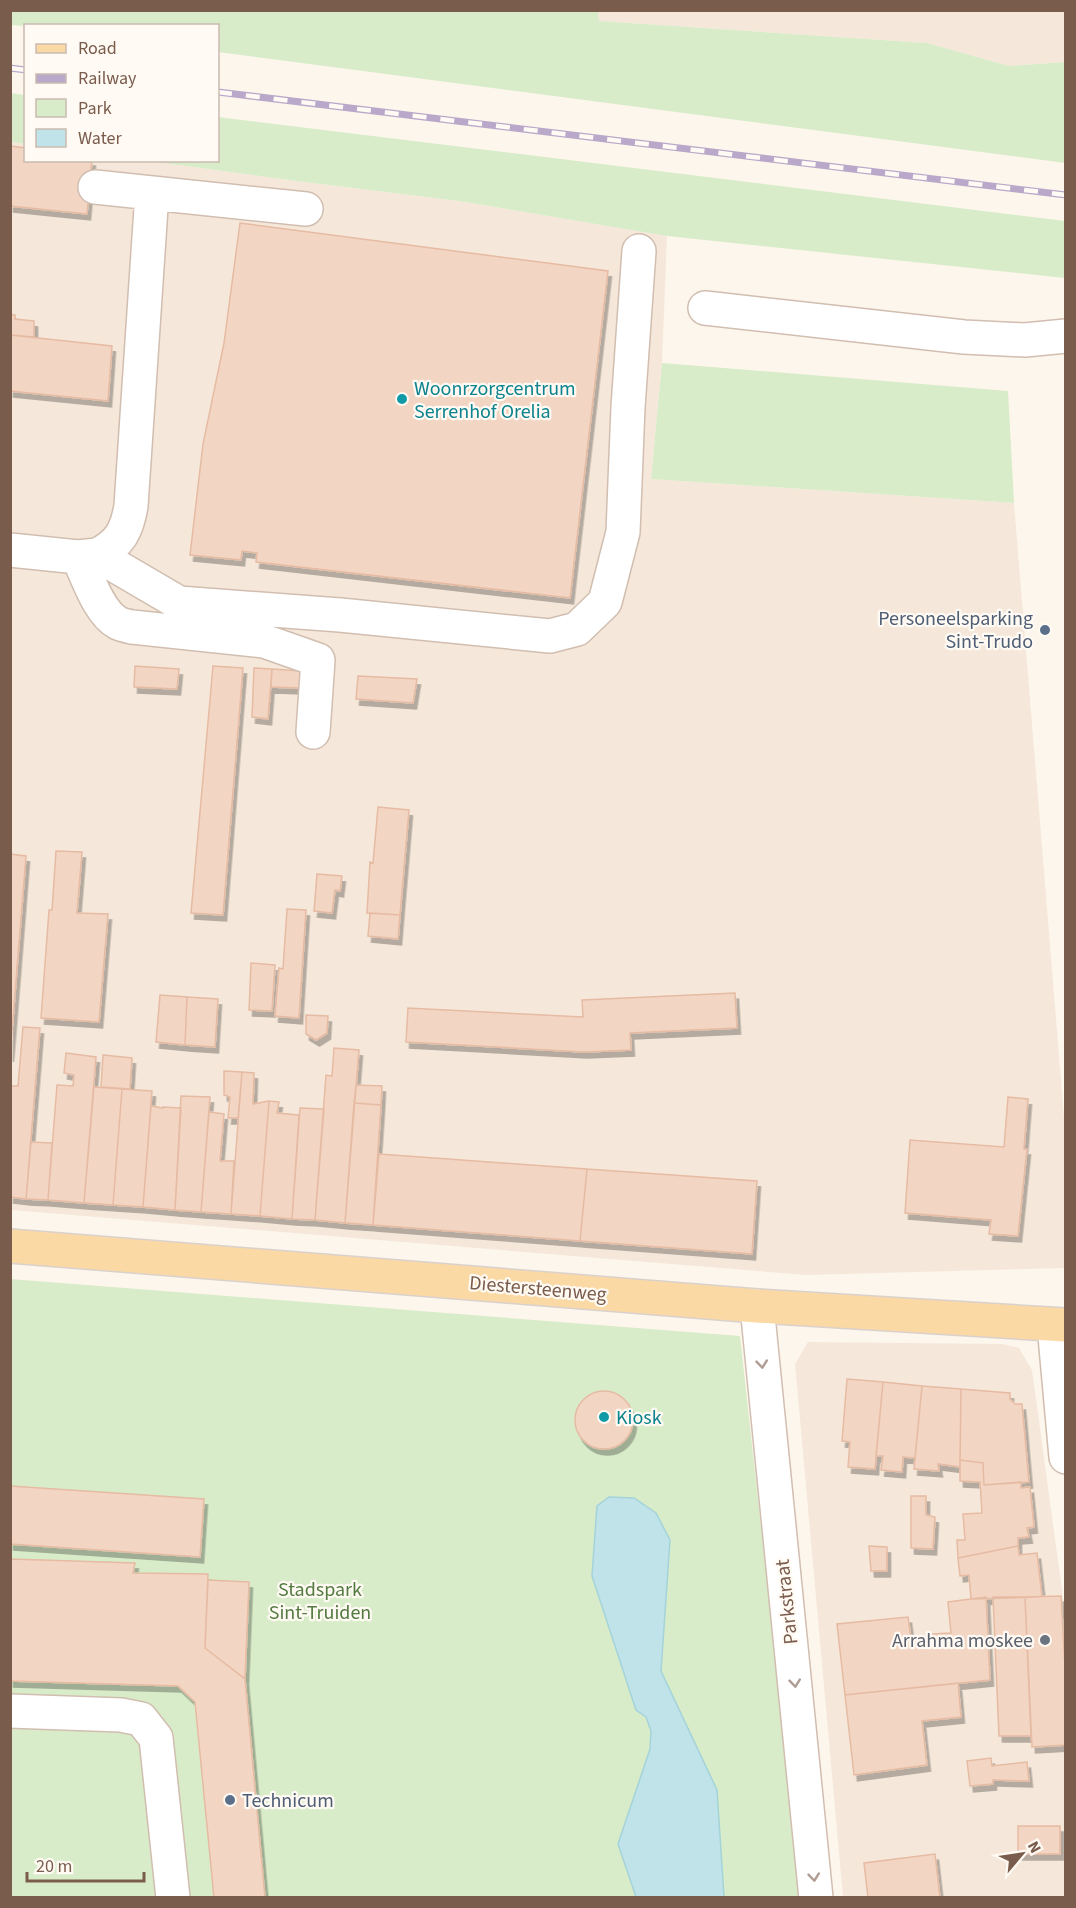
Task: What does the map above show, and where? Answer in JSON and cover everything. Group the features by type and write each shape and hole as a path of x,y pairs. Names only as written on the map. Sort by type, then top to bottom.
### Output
{"main road":[{"name":"Diestersteenweg","path":"10,1246 757,1306 1060,1325"}],"street":[{"path":"95,187 306,209"},
{"path":"10,550 87,556 109,549 117,542 129,520 152,193"},
{"path":"87,556 179,603 340,615 550,636 577,629 605,602 624,532 628,406 639,251"},
{"path":"705,308 964,337 1025,340 1065,336"},
{"path":"87,556 97,599 107,615 117,623 132,627 264,641 318,660 313,732"},
{"name":"Parkstraat","path":"757,1306 816,1898"},
{"path":"1060,1325 1065,1457"},
{"path":"10,1711 121,1715 141,1719 156,1738 173,1898"}],"shaded area":[{"path":"598,10 1065,11 1065,62 1009,66 927,43 598,21"},
{"path":"11,142 24,144 24,162 156,162 459,201 667,236 662,363 651,479 1014,503 1065,1129 1065,1268 806,1275 11,1210"},
{"path":"808,1342 1002,1344 1019,1348 1032,1370 1065,1612 1065,1897 843,1897 795,1364"}],"green space":[{"path":"11,10 598,10 599,21 927,43 1009,66 1065,62 1065,163 219,52 219,24 11,25"},
{"path":"10,93 24,95 24,144 11,142"},
{"path":"219,117 1065,221 1065,278 667,236 459,201 156,162 219,162"},
{"path":"662,363 1008,391 1014,503 651,479"},
{"name":"Stadspark Sint-Truiden","path":"10,1279 740,1336 802,1897 11,1897"}],"water":[{"path":"609,1497 634,1498 656,1513 670,1540 661,1671 717,1790 724,1897 636,1897 618,1844 650,1749 651,1731 646,1717 636,1710 592,1576 597,1506"}],"building":[{"path":"10,146 24,148 24,162 92,162 87,214 10,206"},
{"name":"Woonrzorgcentrum Serrenhof Orelia","path":"240,223 608,271 570,598 256,562 257,553 242,551 241,560 190,555 203,444 224,343"},
{"path":"10,314 15,315 15,319 34,321 34,337 10,335"},
{"path":"10,335 112,346 108,401 10,391"},
{"path":"135,666 179,669 177,689 134,687"},
{"path":"213,666 243,668 223,915 191,913"},
{"path":"254,668 272,669 268,719 252,717"},
{"path":"272,669 301,671 299,688 271,687"},
{"path":"358,676 417,679 413,703 356,699"},
{"path":"378,807 409,810 400,915 367,913 370,862 373,863"},
{"path":"56,851 82,852 77,913 108,914 99,1022 41,1018"},
{"path":"10,854 26,856 10,1056"},
{"path":"317,874 342,876 340,891 335,890 332,913 314,911"},
{"path":"287,909 306,910 299,1018 275,1016 279,968 283,969"},
{"path":"370,913 400,915 398,939 368,936"},
{"path":"251,963 275,965 272,1011 249,1010"},
{"path":"735,993 737,1028 630,1033 631,1050 584,1052 406,1042 408,1008 583,1017 582,1000"},
{"path":"160,995 187,997 185,1045 156,1042"},
{"path":"187,997 218,999 215,1047 185,1045"},
{"path":"306,1015 328,1016 327,1033 316,1040 306,1034"},
{"path":"23,1027 40,1028 26,1199 10,1197 10,1086 18,1086"},
{"path":"334,1048 359,1050 345,1223 315,1220 326,1075 332,1076"},
{"path":"66,1053 96,1057 84,1203 48,1200 57,1085 73,1086 74,1075 64,1073"},
{"path":"103,1055 132,1058 130,1089 101,1087"},
{"path":"224,1071 242,1072 238,1118 228,1118 230,1097 224,1095"},
{"path":"242,1072 254,1073 253,1104 269,1101 260,1216 231,1214"},
{"path":"356,1085 382,1086 381,1105 354,1103"},
{"path":"94,1087 122,1089 113,1205 84,1203"},
{"path":"122,1089 152,1091 143,1207 113,1205"},
{"path":"181,1096 210,1097 201,1212 175,1210"},
{"path":"1008,1097 1028,1099 1024,1149 1027,1149 1018,1236 989,1234 991,1220 905,1213 910,1140 1004,1147"},
{"path":"269,1101 279,1102 277,1113 299,1115 292,1219 260,1216"},
{"path":"354,1103 381,1105 373,1225 345,1223"},
{"path":"151,1106 181,1108 175,1210 143,1207"},
{"path":"300,1108 324,1109 315,1220 292,1219"},
{"path":"209,1112 224,1114 220,1161 234,1161 231,1214 201,1212"},
{"path":"31,1142 52,1143 48,1200 26,1199"},
{"path":"379,1154 587,1169 580,1241 373,1225"},
{"path":"587,1169 757,1181 752,1254 580,1241"},
{"path":"847,1379 883,1382 875,1469 848,1467 850,1442 842,1441"},
{"path":"883,1382 922,1386 915,1458 903,1457 902,1472 881,1470 883,1456 876,1456"},
{"path":"922,1386 961,1389 960,1467 938,1464 939,1471 914,1469"},
{"path":"961,1389 1010,1393 1010,1399 1015,1404 1022,1404 1029,1482 984,1485 983,1463 960,1460"},
{"name":"Kiosk","path":"598,1391 610,1391 625,1399 633,1414 633,1426 625,1441 610,1449 598,1449 583,1441 575,1426 575,1414 583,1399"},
{"path":"960,1460 983,1463 984,1485 1021,1482 1021,1488 1030,1487 1034,1527 1027,1528 1029,1537 1018,1538 1018,1546 958,1558 957,1540 965,1540 963,1514 982,1513 980,1482 960,1481"},
{"path":"10,1486 204,1499 200,1557 10,1544"},
{"path":"911,1496 926,1496 926,1515 935,1517 933,1549 911,1548"},
{"path":"869,1546 887,1547 887,1571 871,1571"},
{"path":"1018,1546 1019,1555 1037,1553 1042,1597 971,1599 969,1575 960,1576 958,1558"},
{"name":"Technicum","path":"10,1559 135,1563 133,1573 208,1574 205,1648 245,1679 265,1898 214,1898 195,1702 178,1686 10,1681"},
{"path":"208,1580 249,1582 245,1679 205,1648"},
{"name":"Arrahma moskee","path":"1061,1596 1066,1684 1066,1745 1032,1747 1025,1597"},
{"path":"986,1597 990,1680 845,1695 837,1624 908,1617 911,1639 933,1637 932,1634 951,1633 948,1602"},
{"path":"993,1597 1025,1597 1031,1736 999,1736"},
{"path":"958,1683 961,1717 922,1721 927,1765 854,1775 845,1695"},
{"path":"991,1758 992,1766 1027,1762 1029,1781 993,1780 993,1784 970,1786 967,1761"},
{"path":"1018,1826 1060,1826 1060,1854 1018,1854"},
{"path":"935,1854 940,1898 868,1898 864,1863"}],"railway":[{"path":"10,68 24,70"},
{"path":"219,92 1066,195"}],"place":[{"name":"Woonrzorgcentrum Serrenhof Orelia","path":"402,399"},
{"name":"Personeelsparking Sint-Trudo","path":"1045,630"},
{"name":"Kiosk","path":"604,1417"},
{"name":"Arrahma moskee","path":"1045,1640"},
{"name":"Technicum","path":"230,1800"}]}
